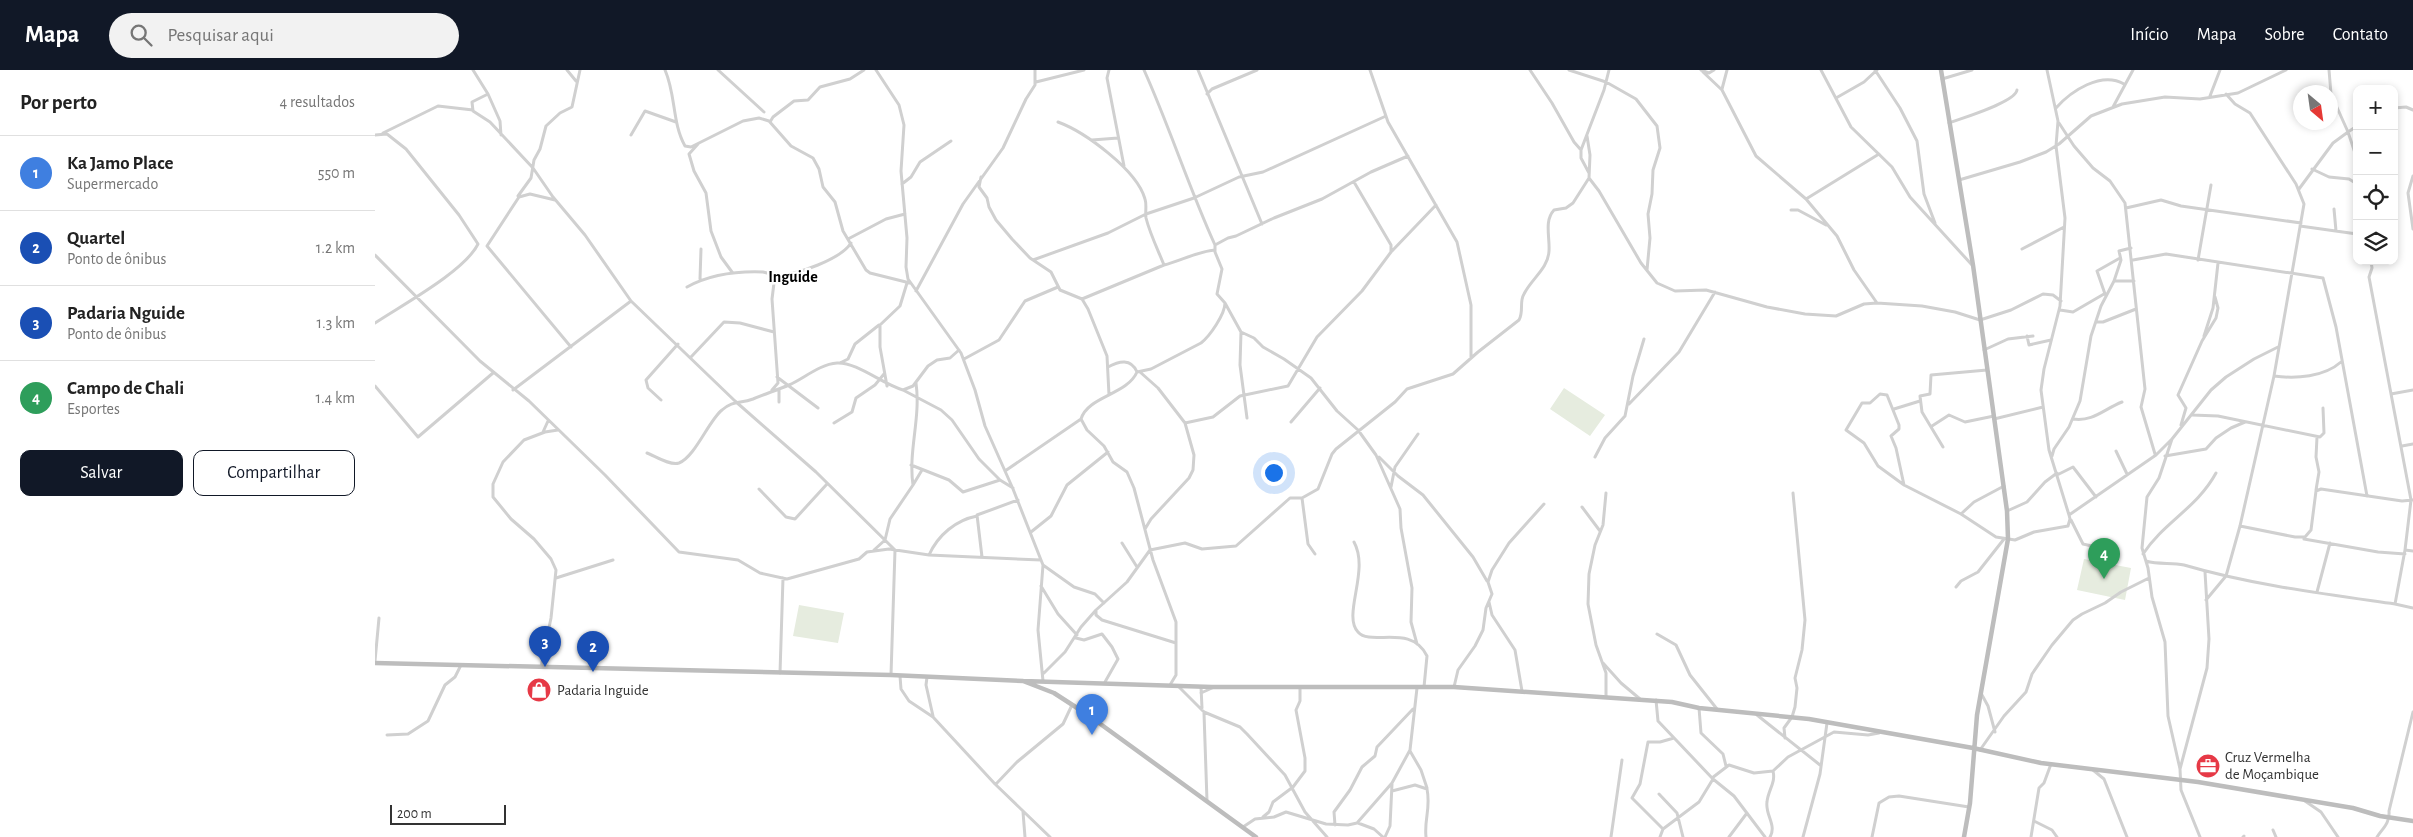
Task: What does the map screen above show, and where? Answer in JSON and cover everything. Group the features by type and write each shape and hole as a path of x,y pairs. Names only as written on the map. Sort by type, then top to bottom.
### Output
{"street":[{"path":"473,70 488,94 500,121 501,135"},
{"path":"567,70 577,82"},
{"path":"555,200 530,194 516,199 526,188 545,128 561,113 571,107 580,70"},
{"path":"665,70 673,96 677,122 685,146 688,147 699,143 743,121 759,118 770,122 791,146 811,156 819,169 823,187 835,202 840,224 868,272 908,283 916,291 959,350 975,390 985,426 1018,500 1043,565 1038,630 1043,681"},
{"path":"718,70 764,112"},
{"path":"770,122 773,117 794,101 808,100 820,87 850,79 864,70"},
{"path":"647,453 674,464 681,462 701,439 720,411 735,401 750,400 787,386 823,367 848,359 855,344 880,325 900,306 908,283 906,266 908,245 902,184 902,160 905,138 902,113 897,100 876,70"},
{"path":"916,291 958,212 1003,148 1036,82 1035,70"},
{"path":"1036,82 1084,70"},
{"path":"1109,70 1107,78 1124,167"},
{"path":"1144,70 1168,124 1222,269 1217,294 1225,303 1241,332 1298,368 1320,388 1337,411 1358,430 1376,455 1423,495 1473,557 1488,582 1491,594 1481,637 1458,670 1454,686"},
{"path":"1198,70 1262,224"},
{"path":"1207,94 1257,70"},
{"path":"1370,70 1386,116 1457,242 1467,279 1471,305 1471,358"},
{"path":"1530,70 1574,142 1581,150"},
{"path":"1569,70 1606,82 1640,103 1655,122 1659,133 1659,148 1653,170 1652,194 1648,214 1650,238 1647,270"},
{"path":"1589,173 1581,158 1581,150 1609,70"},
{"path":"1702,71 1709,73 1713,70"},
{"path":"1722,90 1727,70"},
{"path":"1821,70 1851,128 1897,172 1910,197 1973,265"},
{"path":"1836,98 1860,85 1876,70 1900,108 1917,141 1924,194 1937,226"},
{"path":"1941,70 1973,265 2007,511 2006,539 1973,748 1969,807 1964,837"},
{"path":"1942,79 1972,70"},
{"path":"2047,70 2058,121 2057,145 2064,226 2060,310 2051,340 2041,390 2043,407 2052,456 2070,519 2083,544 2113,551"},
{"path":"2112,107 2133,70"},
{"path":"2213,70 2217,76"},
{"path":"2210,96 2220,70"},
{"path":"1959,180 2020,162 2046,152 2091,116 2112,107 2129,102 2165,97 2200,99 2244,92 2286,70"},
{"path":"2329,70 2331,94 2353,148"},
{"path":"1702,71 1722,90 1756,156 1806,199 1837,236 1853,270 1877,303"},
{"path":"2056,108 2071,93 2085,86 2111,79 2124,84"},
{"path":"1949,123 2003,103 2014,97 2017,90"},
{"path":"463,108 488,94"},
{"path":"2206,600 2226,576 2240,526 2274,376 2305,204 2299,189 2250,113 2235,104 2226,94"},
{"path":"472,102 473,110"},
{"path":"382,134 438,106 473,110 490,122 533,168 555,200 585,234 631,301 895,550 891,675"},
{"path":"2398,108 2406,107 2413,110"},
{"path":"631,135 645,111 677,122"},
{"path":"1033,260 1108,233 1145,214 1194,198 1242,176 1263,172 1386,116"},
{"path":"2058,121 2066,137 2093,168 2110,181 2125,203 2133,260 2136,309 2145,389 2141,408 2155,455"},
{"path":"1058,122 1091,140 1124,167 1145,200 1145,214 1164,265"},
{"path":"2299,189 2333,143 2353,128"},
{"path":"375,135 387,134 406,149 459,215 478,244 459,267 375,324"},
{"path":"1587,136 1590,155 1589,178 1647,270 1657,283 1665,288 1675,291 1705,290 1768,307 1824,315 1843,314 1864,304 1877,303 1922,306 1955,312 1980,320 2011,310 2043,294 2056,297 2061,301"},
{"path":"1091,140 1118,138"},
{"path":"902,184 911,177 920,162 951,141"},
{"path":"699,143 689,154 694,171 705,189 710,226 717,247 732,273"},
{"path":"2057,145 2067,143 2074,146"},
{"path":"2046,152 2058,156"},
{"path":"1806,199 1879,154"},
{"path":"981,177 979,187 987,198 989,207 996,220 1033,260 1051,272 1058,287 1068,294 1082,299 1164,265 1215,248 1228,238 1322,199 1371,172 1408,156"},
{"path":"2312,169 2329,177 2349,179 2353,182"},
{"path":"2413,176 2408,193 2411,201 2413,229"},
{"path":"1043,674 1096,610 1127,582 1150,550 1185,543 1202,549 1236,546 1290,498 1302,498 1318,489 1332,454 1358,430 1395,402 1407,389 1453,374 1519,320 1523,312 1524,294 1547,262 1550,215 1554,210 1566,208 1573,203 1589,178"},
{"path":"1354,182 1391,244 1391,252"},
{"path":"2198,260 2211,185"},
{"path":"519,197 487,246 571,347"},
{"path":"2126,208 2161,200 2353,233"},
{"path":"1185,423 1213,417 1237,398 1288,386 1317,338 1362,291 1391,252 1436,205"},
{"path":"2335,209 2335,231"},
{"path":"1791,210 1797,210 1828,226"},
{"path":"847,238 886,219 905,214"},
{"path":"2022,249 2064,226"},
{"path":"687,287 699,280 732,273 767,273 775,275 802,270 837,257 851,244"},
{"path":"2052,456 2054,448 2066,434 2080,401 2087,351 2106,294 2114,281 2120,258 2120,250 2131,248"},
{"path":"699,280 701,249"},
{"path":"2133,260 2166,254 2324,280 2367,496"},
{"path":"375,255 493,373 548,420 605,475 677,552 738,560 759,573 789,579 859,559 866,553 873,551 895,550 929,555 1041,560"},
{"path":"2106,294 2097,270 2120,258"},
{"path":"2180,428 2186,411 2177,395 2202,341 2215,298 2218,263"},
{"path":"2370,265 2369,277 2412,500 2395,604"},
{"path":"769,392 776,386 777,377 773,299 775,275"},
{"path":"2114,281 2134,281"},
{"path":"964,359 999,340 1017,316 1025,301 1058,287"},
{"path":"1629,404 1679,352 1715,292"},
{"path":"2060,310 2073,312 2106,294"},
{"path":"1082,299 1107,356 1109,395"},
{"path":"513,390 631,301"},
{"path":"1005,471 1081,419 1083,414 1109,395 1129,385 1139,372 1151,369 1207,339 1224,312 1225,303"},
{"path":"2096,322 2103,322 2136,309"},
{"path":"691,357 724,322 775,332"},
{"path":"880,325 880,347 887,386"},
{"path":"1241,332 1240,365 1247,418"},
{"path":"2027,336 2029,345 2051,340"},
{"path":"1984,350 2009,339 2033,336"},
{"path":"1595,457 1608,434 1622,422 1629,404 1633,376 1644,339"},
{"path":"661,400 648,388 646,380 678,344"},
{"path":"2069,515 2155,455 2192,416 2211,390 2226,377 2262,354 2279,347"},
{"path":"903,390 908,390 928,366 937,360 950,358 959,350"},
{"path":"1108,367 1119,361 1124,362 1135,367 1158,388 1185,423 1194,455 1193,470 1185,483 1151,519 1145,529"},
{"path":"2274,376 2291,378 2325,372 2335,367 2341,361"},
{"path":"840,363 855,366 887,386 903,390 941,410 952,420 979,459 1000,480 1013,489"},
{"path":"2335,367 2343,369"},
{"path":"1943,447 1921,410 1921,395 1930,394 1932,374 1987,370"},
{"path":"375,386 418,437 493,373"},
{"path":"834,423 852,412 856,398 885,373"},
{"path":"777,377 818,408"},
{"path":"913,485 911,465 918,399 916,382"},
{"path":"1291,422 1320,388"},
{"path":"779,389 779,402"},
{"path":"2391,394 2413,390"},
{"path":"1904,484 1896,448 1891,436 1899,427 1894,409 1886,393 1880,394 1870,403 1863,403 1846,428 1864,442 1875,464 1904,484 1961,514 1988,532 2006,539 2015,540 2034,532 2064,528 2068,526 2070,519"},
{"path":"1894,409 1920,401"},
{"path":"2073,419 2081,420 2098,416 2104,409 2122,402"},
{"path":"1932,426 1949,415 1965,422 2043,407"},
{"path":"2192,416 2218,416 2317,437 2323,436 2324,433 2323,408"},
{"path":"1081,419 1087,430 1108,452 1113,462 1129,476 1153,560 1175,617 1176,675 1169,685"},
{"path":"541,434 548,420"},
{"path":"2165,456 2206,449 2216,438 2231,428 2245,422"},
{"path":"541,667 556,570 551,559 531,536 511,519 493,497 493,484 497,470 509,454 524,440 558,430"},
{"path":"1390,487 1401,457 1417,434"},
{"path":"2302,538 2311,530 2319,472 2316,458 2317,437"},
{"path":"2172,439 2159,478 2147,497 2143,527 2143,554 2165,642 2168,716 2181,769 2181,790 2201,837"},
{"path":"2402,446 2413,444"},
{"path":"2116,451 2127,474"},
{"path":"1031,532 1051,516 1067,485 1108,452"},
{"path":"1376,455 1400,509 1402,534 1412,588 1411,622 1417,644"},
{"path":"911,465 949,480 963,492 1000,480"},
{"path":"2007,511 2027,502 2045,482 2073,466 2096,497"},
{"path":"873,551 885,540 890,519 922,470"},
{"path":"2143,554 2157,536 2204,494 2216,473"},
{"path":"759,489 786,517 795,519 827,484"},
{"path":"1961,514 1975,502 2004,486"},
{"path":"2316,491 2321,489 2412,500"},
{"path":"1785,738 1784,728 1792,717 1797,695 1795,678 1802,650 1805,620 1793,493"},
{"path":"1606,494 1603,525 1589,574 1588,604 1596,645 1606,672 1606,697"},
{"path":"1302,498 1308,544 1315,554"},
{"path":"929,555 934,545 952,526 963,519 977,516 1018,500"},
{"path":"1488,582 1509,542 1544,504"},
{"path":"1582,507 1600,531"},
{"path":"977,516 982,557"},
{"path":"1142,520 1151,519"},
{"path":"2240,526 2378,552 2413,551"},
{"path":"1956,587 1961,581 1978,572 2006,539"},
{"path":"1354,542 1361,559 1358,588 1353,607 1353,618 1358,633 1365,636 1410,639 1417,644 1427,656 1424,688"},
{"path":"1122,543 1137,567"},
{"path":"2317,592 2330,543"},
{"path":"1144,558 1153,560"},
{"path":"556,578 613,560"},
{"path":"2146,561 2164,565 2178,564 2226,576 2413,608"},
{"path":"1043,565 1074,587 1095,594 1103,603"},
{"path":"2181,769 2207,668 2209,647 2205,572"},
{"path":"780,673 783,578"},
{"path":"1980,750 1988,736 1995,732 2004,716 2026,692 2032,674 2051,646 2073,620 2149,578"},
{"path":"1041,586 1058,614 1076,636 1084,640 1102,634 1113,647 1118,659 1105,682"},
{"path":"1489,602 1492,615 1515,650 1522,691"},
{"path":"1096,610 1096,615 1102,620 1176,643"},
{"path":"379,618 375,662 927,676 1201,687 1386,686 1424,688 1454,686 1656,700 1699,708 1792,717 1973,748 2051,764 2181,779 2353,808 2413,821"},
{"path":"1657,634 1676,645 1690,675 1717,710"},
{"path":"1602,662 1621,683 1641,699"},
{"path":"387,735 407,734 428,722 445,685 455,677 461,665"},
{"path":"900,676 901,689 909,701 933,716 995,784 1050,837"},
{"path":"927,676 926,685 933,716"},
{"path":"1023,681 1054,693 1072,705 1256,837"},
{"path":"1177,685 1203,710 1240,727 1279,768 1293,787 1311,820 1327,837"},
{"path":"1201,687 1207,801"},
{"path":"1201,693 1212,687"},
{"path":"1263,817 1277,798 1293,787 1305,771 1296,710 1300,701 1300,687"},
{"path":"1357,823 1392,783 1410,750 1413,708 1417,688"},
{"path":"1982,695 1988,706 1995,732"},
{"path":"1656,700 1659,721 1713,778 1734,796 1765,837"},
{"path":"995,784 1017,762 1059,729 1072,705"},
{"path":"1335,825 1334,812 1350,790 1358,774 1375,756 1377,747 1413,708"},
{"path":"1699,708 1701,733 1723,754 1726,766"},
{"path":"2377,837 2386,826 2389,817 2397,773 2413,712"},
{"path":"1757,715 1820,766"},
{"path":"1803,837 1820,774 1827,723"},
{"path":"1726,766 1754,773 1773,771 1788,757 1801,749 1841,731 1868,735 1879,733"},
{"path":"1663,829 1632,798 1640,784 1648,742 1661,742 1674,738"},
{"path":"1410,750 1427,789 1430,804 1425,824 1426,837"},
{"path":"1611,837 1623,760"},
{"path":"2031,837 2039,788 2045,783 2051,764"},
{"path":"1660,837 1663,829 1678,816 1696,805 1713,778 1726,766"},
{"path":"2092,770 2104,779 2127,837"},
{"path":"1770,837 1773,828 1767,811 1767,802 1775,778 1773,771"},
{"path":"1243,827 1251,820 1275,817 1286,812 1335,825 1357,823 1375,829 1384,837 1390,826 1392,783"},
{"path":"1393,791 1415,786 1427,789"},
{"path":"1659,794 1675,809 1683,837"},
{"path":"1872,837 1879,803 1889,797 1906,797 1969,807"},
{"path":"2303,800 2321,812 2337,837"},
{"path":"1023,812 1025,837"},
{"path":"1729,837 1747,813"},
{"path":"2034,821 2052,830 2057,837"},
{"path":"2273,830 2275,837"}],"shaded area":[{"path":"1564,388 1605,415 1590,436 1550,409"},
{"path":"2084,559 2131,568 2125,600 2077,590"},
{"path":"799,605 844,613 838,643 793,636"}],"place":[{"name":"Campo de Chali","path":"2104,579"},
{"name":"Padaria Nguide","path":"545,667"},
{"name":"Quartel","path":"593,672"},
{"name":"Padaria Inguide","path":"539,690"},
{"name":"Ka Jamo Place","path":"1092,735"},
{"name":"Cruz Vermelha de Moçambique","path":"2208,766"}],"district":[{"name":"Inguide","path":"793,276"}]}
